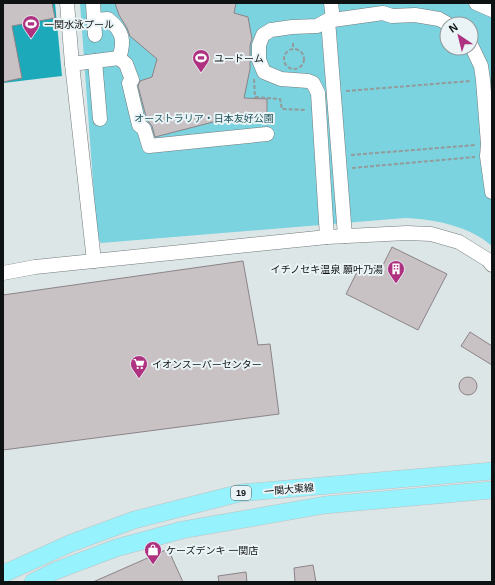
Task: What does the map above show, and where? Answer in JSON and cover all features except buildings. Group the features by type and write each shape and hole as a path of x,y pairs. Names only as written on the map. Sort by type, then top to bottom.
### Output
{"main road":[{"name":"一関大東線","path":"3,574 69,544 134,520 240,493 492,471"},
{"name":"一関大東線","path":"33,582 55,571 116,548 182,530 326,506 492,490"}],"street":[{"path":"67,3 72,64 94,261"},
{"path":"93,3 95,35"},
{"path":"331,3 333,20 383,13 392,16 415,15 439,19"},
{"path":"476,3 492,10"},
{"path":"94,20 108,19 117,26 121,35 122,49 120,58"},
{"path":"326,237 318,93 313,83 308,81 281,79 264,72 259,60 259,45 263,34 271,30 317,26 328,20 345,236"},
{"path":"476,56 481,66 484,80 492,192"},
{"path":"72,64 120,58"},
{"path":"120,58 126,64 132,80 129,83 139,125 144,129 149,146 267,134"},
{"path":"95,61 100,119"},
{"path":"3,273 35,267 326,237 407,233 431,234 459,242 488,260 492,265"}],"path":[{"path":"293,43 293,49"},
{"path":"293,49 301,52 304,58 303,64 295,69 286,65 284,59 287,52 293,49"},
{"path":"254,74 254,97 280,98 282,109 311,111"},
{"path":"340,92 484,80"},
{"path":"346,155 488,150"},
{"path":"346,169 488,150"}],"green space":[{"name":"オーストラリア・日本友好公園","path":"80,3 480,3 492,9 492,246 473,233 451,225 428,220 405,218 101,243 97,237"}],"shaded area":[{"name":"一関水泳プール","path":"3,3 55,3 62,76 3,83"}],"place":[{"name":"一関水泳プール","path":"31,39"},
{"name":"ユードーム","path":"201,73"},
{"name":"イチノセキ温泉 願叶乃湯","path":"396,284"},
{"name":"イオンスーパーセンター","path":"139,379"},
{"name":"ケーズデンキ 一関店","path":"153,565"}]}
